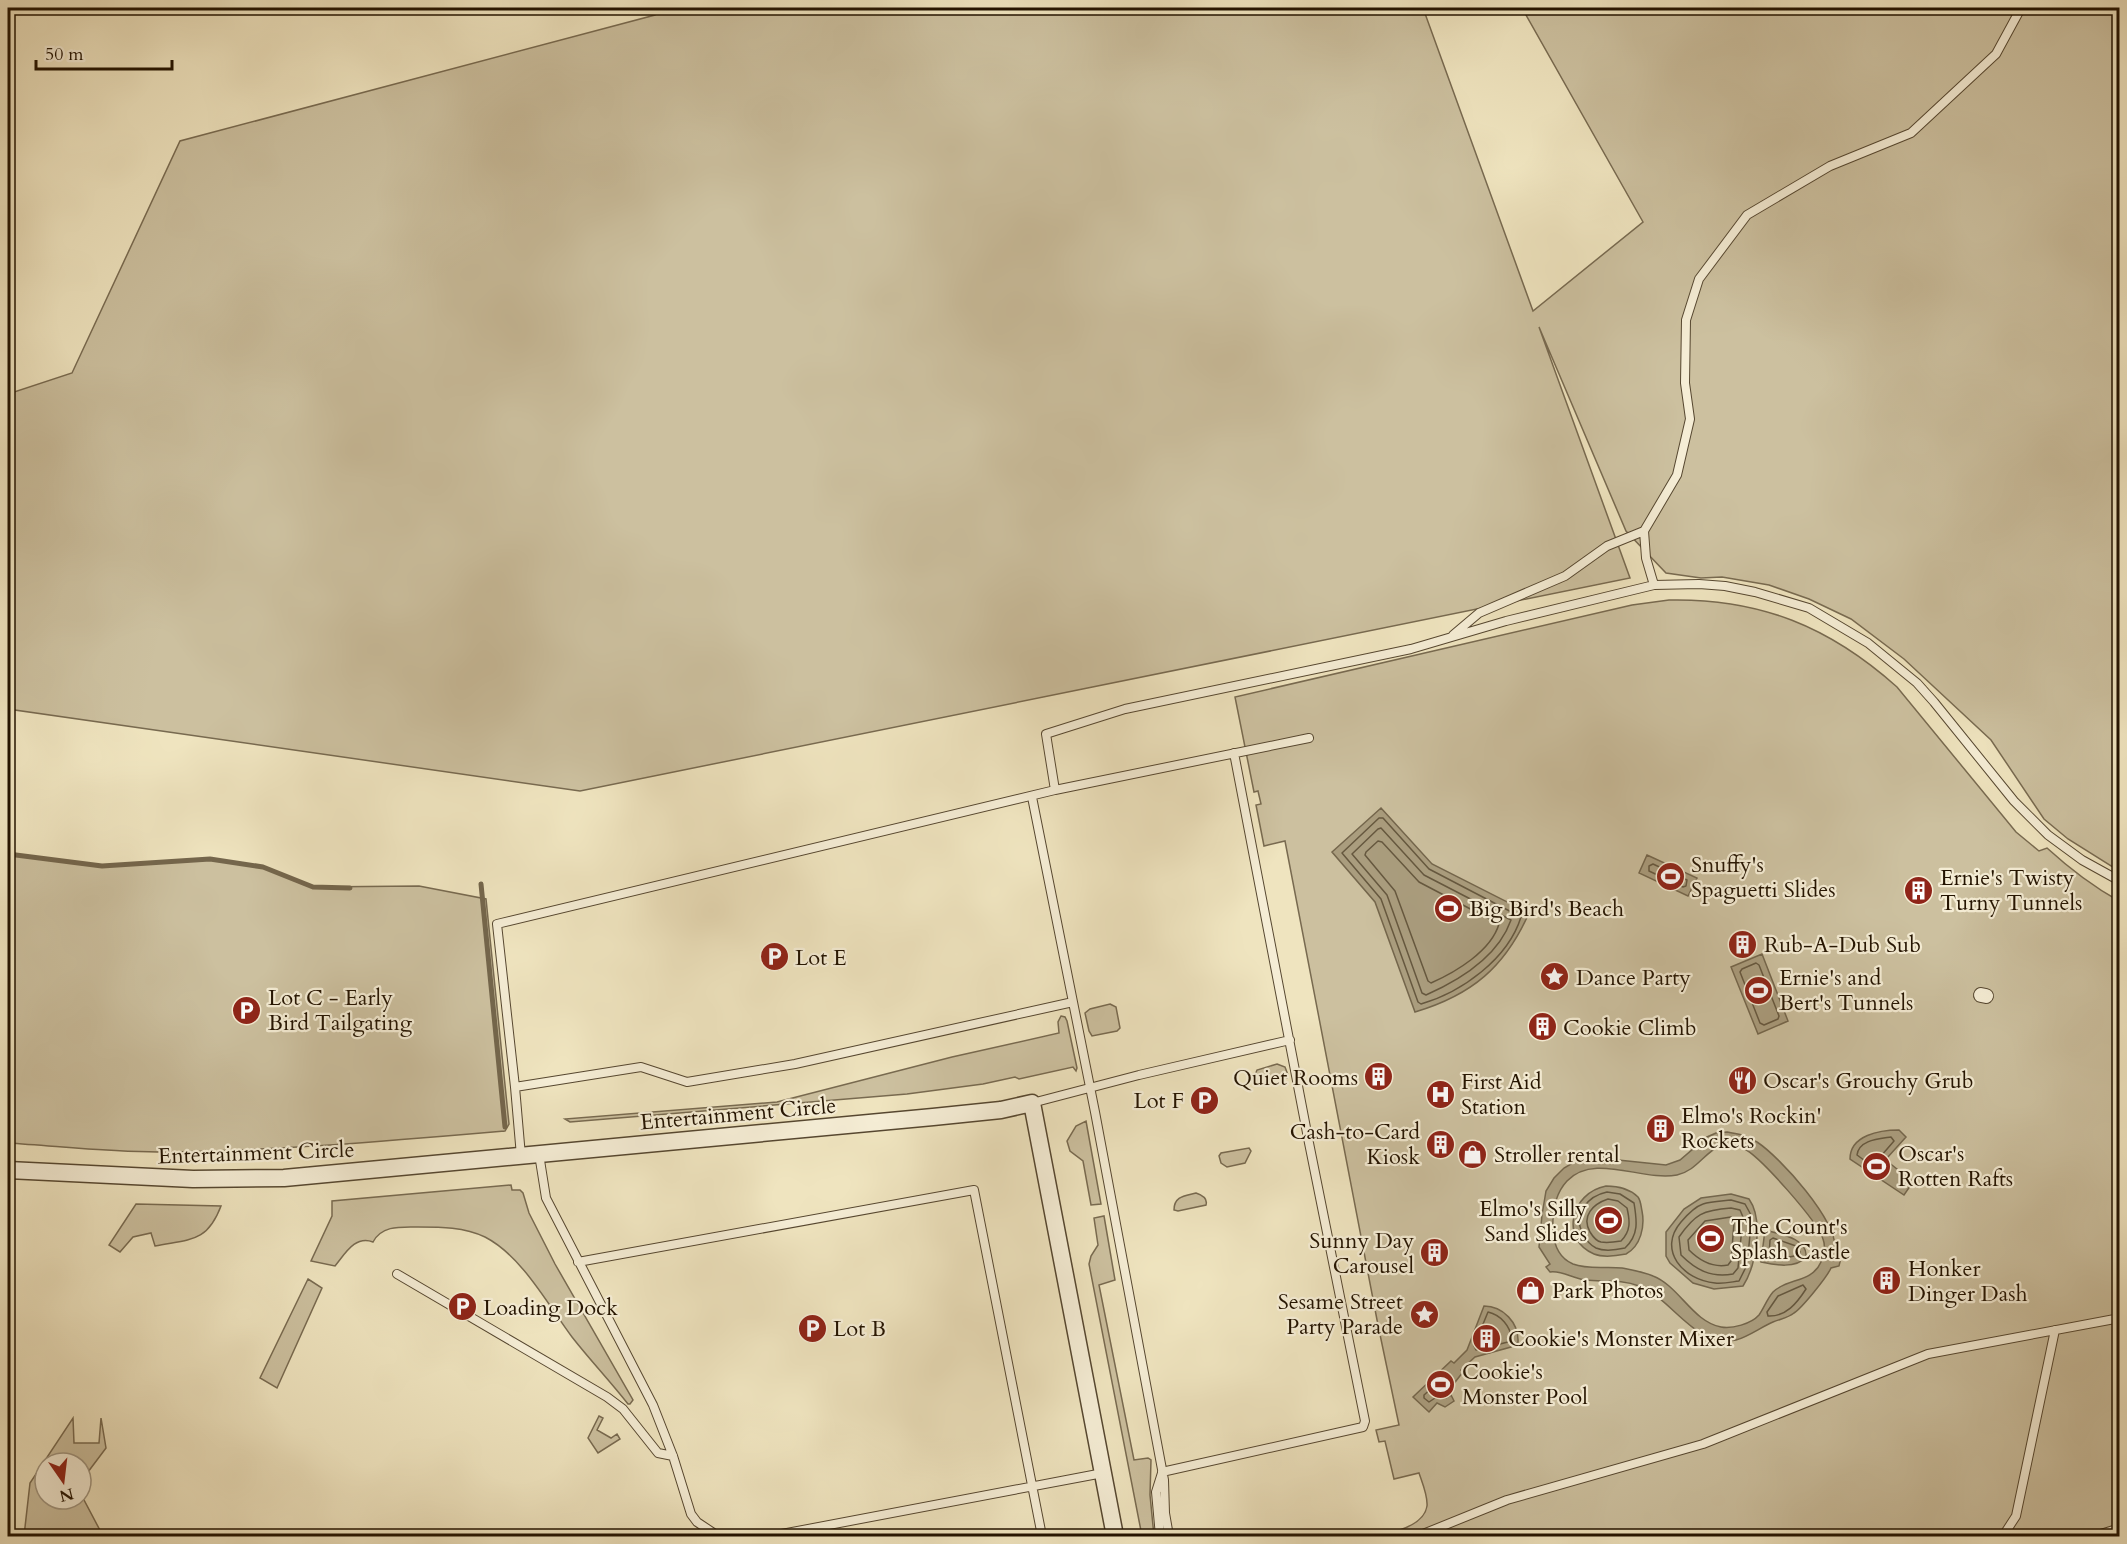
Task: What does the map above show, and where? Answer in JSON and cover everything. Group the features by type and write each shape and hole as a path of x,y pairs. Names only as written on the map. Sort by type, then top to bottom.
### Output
{"street":[{"name":"Entertainment Circle","path":"8,1170 193,1179 284,1178 943,1117 1001,1110 1032,1103"},
{"path":"1032,1103 1115,1536"}],"lane":[{"path":"1654,585 1646,558 1644,531 1677,475 1690,419 1685,383 1686,320 1699,279 1747,215 1830,166 1911,133 1996,54 2021,8"},
{"path":"1448,639 1479,613 1565,576 1607,546 1644,531"},
{"path":"1055,790 1046,734 1125,709 1411,649 1506,621 1654,585 1725,586 1771,596 1809,608 1868,643 1893,661 1934,702 2014,801 2048,835 2082,860 2120,881"},
{"path":"521,1156 497,924 1055,790 1309,738"},
{"path":"1162,1472 1363,1427 1365,1422 1234,753"},
{"path":"1032,797 1162,1472 1169,1536"},
{"path":"515,1087 641,1067 687,1082 795,1064 1073,1002"},
{"path":"1032,1103 1139,1075 1290,1040"},
{"path":"539,1154 546,1198 648,1395 673,1456 691,1514 697,1522 718,1536"},
{"path":"578,1262 974,1190 1042,1536"},
{"path":"397,1274 607,1397 623,1409 658,1453 673,1456"},
{"path":"1418,1536 1507,1500 1703,1444 1928,1354 2120,1318"},
{"path":"2003,1536 2016,1516 2055,1330"},
{"path":"1160,1536 1156,1492 1162,1472"},
{"path":"771,1536 1103,1473"},
{"path":"2094,1536 2120,1528"}],"shaded area":[{"path":"660,8 1423,8 1533,311 1643,222 1522,8 2119,8 2119,871 2068,839 2044,819 1991,740 1904,659 1851,619 1809,599 1769,585 1722,577 1701,578 1666,573 1626,531 1539,327 1630,578 580,791 8,709 8,394 72,373 180,141 655,15"},
{"path":"1669,600 1734,604 1763,611 1792,620 1846,648 1897,687 2016,832 2039,851 2047,848 2082,877 2119,901 2119,1536 1376,1536 1407,1527 1420,1519 1425,1513 1427,1498 1419,1473 1394,1479 1385,1441 1379,1442 1376,1430 1399,1425 1285,841 1264,846 1256,805 1261,804 1258,791 1254,792 1235,697 1632,605"},
{"name":"Lot C - Early Bird Tailgating","path":"8,854 103,866 210,859 263,867 313,887 419,886 486,899 509,1124 505,1131 245,1150 139,1152 8,1143"},
{"path":"1110,1004 1116,1007 1120,1028 1117,1031 1092,1036 1085,1013 1090,1009"},
{"path":"1061,1016 1067,1021 1076,1071 1073,1067 1019,1079 1015,1077 983,1084 907,1094 570,1122 565,1119 777,1102 952,1057 1059,1033 1058,1022"},
{"path":"1277,1064 1285,1067 1287,1078 1257,1083 1255,1075 1257,1070"},
{"path":"1086,1121 1101,1204 1091,1205 1083,1161 1070,1151 1067,1141 1076,1126"},
{"path":"1249,1148 1251,1151 1245,1163 1227,1167 1221,1163 1219,1156 1221,1153"},
{"path":"511,1185 512,1190 520,1190 523,1193 529,1213 555,1264 633,1400 630,1404 572,1337 544,1296 511,1256 485,1237 452,1228 399,1227 381,1232 373,1242 356,1243 335,1266 311,1261 332,1216 332,1201"},
{"path":"1196,1193 1205,1199 1206,1205 1174,1210 1178,1199"},
{"path":"136,1204 221,1206 210,1227 196,1237 155,1246 151,1233 133,1237 120,1252 109,1245"},
{"path":"1104,1216 1115,1280 1099,1285 1134,1460 1148,1458 1151,1460 1150,1495 1154,1536 1142,1536 1089,1264 1098,1245 1094,1218"},
{"path":"308,1279 322,1288 277,1388 260,1378"},
{"path":"599,1416 603,1418 597,1430 611,1438 617,1434 620,1439 598,1453 588,1438"},
{"path":"73,1418 74,1443 99,1443 101,1418 106,1448 93,1465 93,1451 51,1451"},
{"path":"33,1478 33,1511 90,1511 103,1536 24,1536 30,1483"}],"water":[{"name":"Big Bird's Beach","path":"1381,808 1432,864 1529,913 1509,949 1484,976 1453,997 1415,1012 1375,902 1332,852"},
{"name":"Snuffy's Spaguetti Slides","path":"1647,855 1697,878 1688,896 1639,873"},
{"name":"Ernie's and Bert's Tunnels","path":"1762,954 1788,1021 1758,1034 1731,967"},
{"name":"Oscar's Rotten Rafts","path":"1899,1130 1906,1137 1887,1158 1887,1161 1913,1182 1904,1195 1850,1159 1851,1151 1860,1139 1883,1131"},
{"path":"1727,1132 1750,1138 1779,1161 1818,1207 1833,1238 1835,1250 1842,1254 1839,1266 1831,1268 1798,1310 1741,1339 1721,1341 1696,1330 1663,1301 1639,1286 1585,1280 1550,1272 1546,1267 1550,1264 1539,1247 1542,1215 1546,1191 1564,1168 1576,1161 1599,1155 1618,1160 1666,1165 1680,1160 1707,1137","holes":["1721,1145 1743,1148 1762,1163 1788,1190 1811,1219 1823,1239 1823,1257 1817,1269 1812,1274 1785,1284 1773,1292 1759,1315 1751,1321 1730,1327 1711,1324 1694,1311 1671,1287 1653,1276 1622,1268 1579,1266 1568,1261 1558,1251 1553,1231 1555,1204 1563,1186 1578,1173 1605,1168 1649,1175 1677,1175 1690,1170"]},
{"name":"Elmo's Silly Sand Slides","path":"1606,1186 1627,1190 1635,1194 1640,1202 1643,1217 1641,1235 1635,1246 1626,1254 1606,1256 1594,1254 1583,1247 1576,1238 1573,1228 1577,1207 1584,1198 1594,1190"},
{"name":"The Count's Splash Castle","path":"1731,1194 1749,1199 1754,1208 1757,1230 1755,1255 1748,1277 1743,1286 1714,1289 1693,1283 1670,1263 1666,1256 1666,1232 1684,1209 1701,1198"},
{"path":"1765,1230 1798,1241 1806,1257 1791,1265 1761,1262"},
{"path":"1484,1306 1503,1312 1513,1322 1518,1342 1511,1347 1475,1357 1461,1370 1463,1372 1445,1395 1446,1398 1451,1395 1454,1401 1445,1407 1437,1403 1429,1412 1413,1397 1451,1361 1454,1363 1467,1350"}],"waterway":[{"path":"8,854 102,866 210,859 263,867 313,887 350,888"},
{"path":"481,884 505,1127"}],"place":[{"name":"Snuffy's Spaguetti Slides","path":"1670,877"},
{"name":"Ernie's Twisty Turny Tunnels","path":"1919,890"},
{"name":"Big Bird's Beach","path":"1448,908"},
{"name":"Rub-A-Dub Sub","path":"1743,944"},
{"name":"Lot E","path":"774,957"},
{"name":"Dance Party","path":"1555,977"},
{"name":"Ernie's and Bert's Tunnels","path":"1758,990"},
{"name":"Lot C - Early Bird Tailgating","path":"247,1010"},
{"name":"Cookie Climb","path":"1542,1027"},
{"name":"Quiet Rooms","path":"1379,1077"},
{"name":"Oscar's Grouchy Grub","path":"1742,1080"},
{"name":"First Aid Station","path":"1440,1094"},
{"name":"Lot F","path":"1205,1100"},
{"name":"Elmo's Rockin' Rockets","path":"1660,1128"},
{"name":"Cash-to-Card Kiosk","path":"1441,1144"},
{"name":"Stroller rental","path":"1473,1154"},
{"name":"Oscar's Rotten Rafts","path":"1877,1166"},
{"name":"Elmo's Silly Sand Slides","path":"1608,1221"},
{"name":"The Count's Splash Castle","path":"1710,1239"},
{"name":"Sunny Day Carousel","path":"1435,1253"},
{"name":"Honker Dinger Dash","path":"1887,1281"},
{"name":"Park Photos","path":"1531,1290"},
{"name":"Loading Dock","path":"462,1307"},
{"name":"Sesame Street Party Parade","path":"1424,1314"},
{"name":"Lot B","path":"812,1328"},
{"name":"Cookie's Monster Mixer","path":"1487,1338"},
{"name":"Cookie's Monster Pool","path":"1441,1384"}]}
